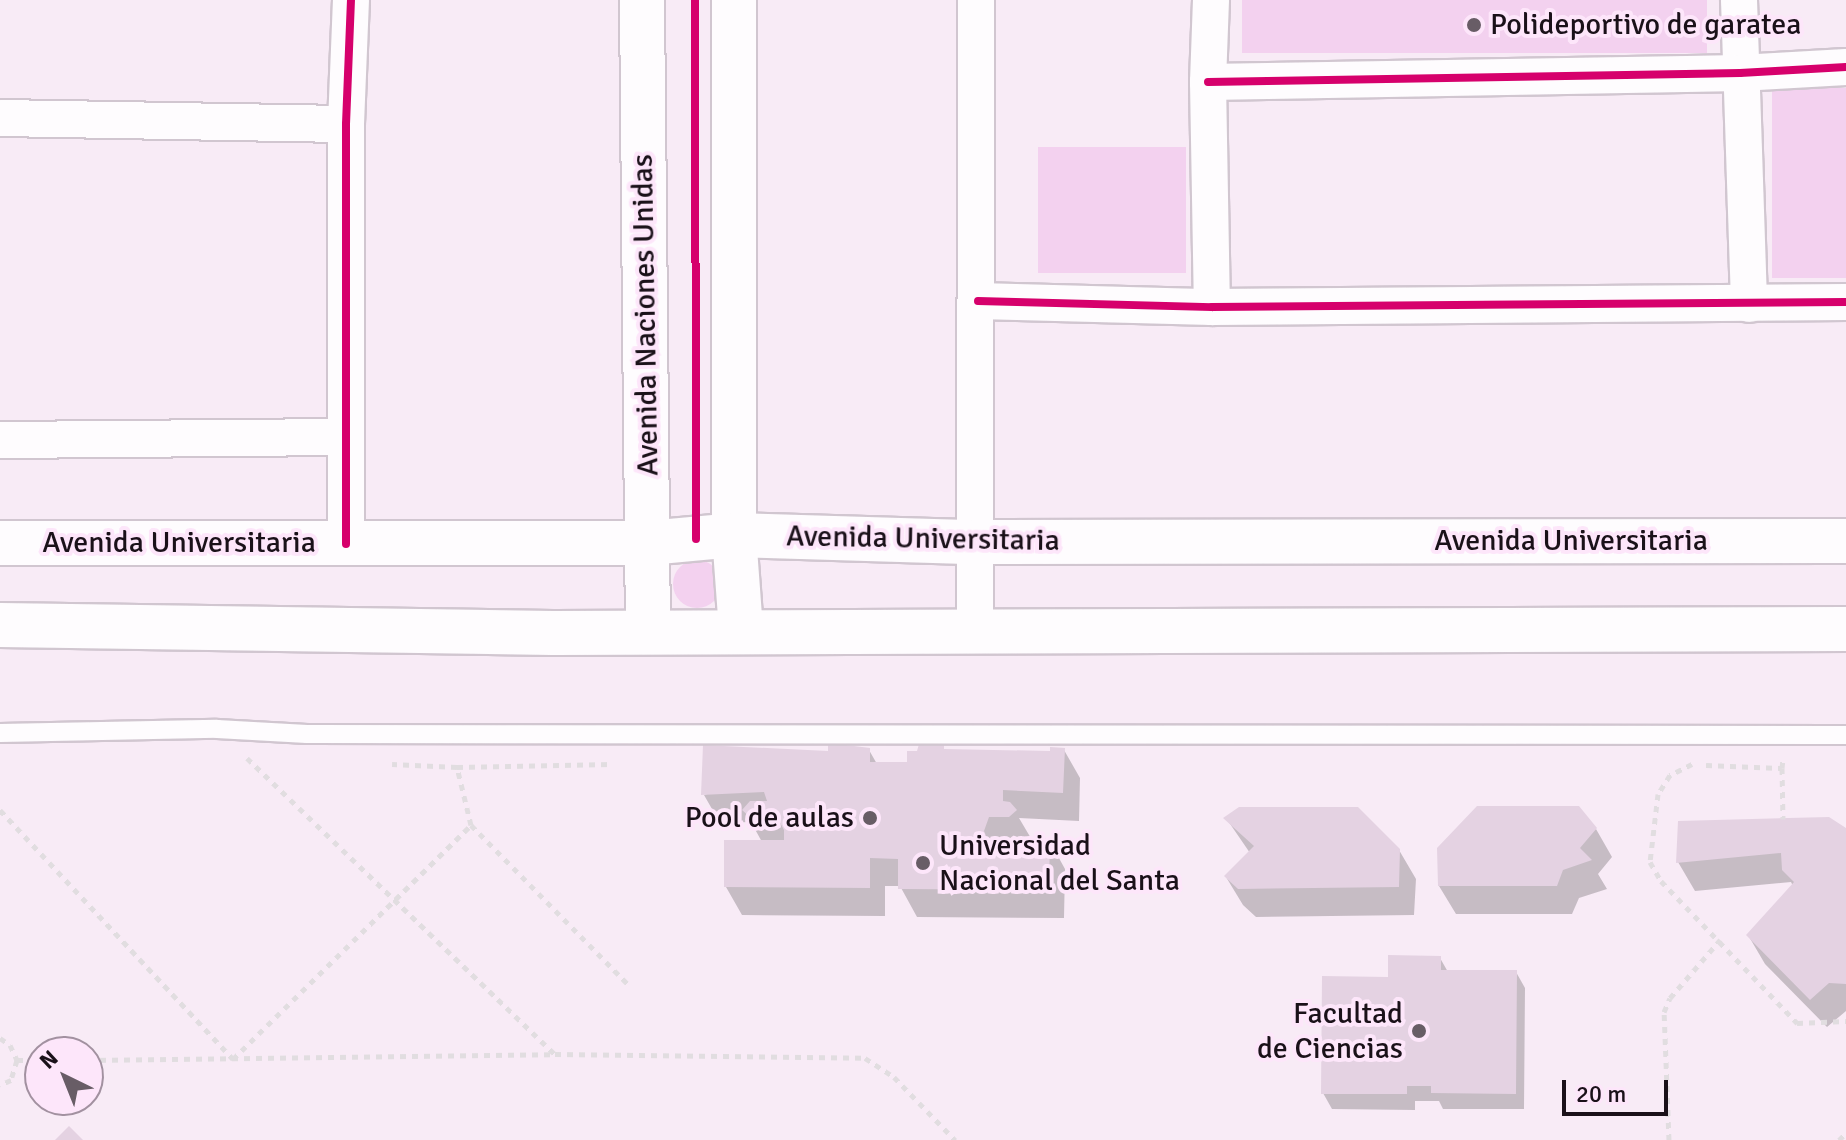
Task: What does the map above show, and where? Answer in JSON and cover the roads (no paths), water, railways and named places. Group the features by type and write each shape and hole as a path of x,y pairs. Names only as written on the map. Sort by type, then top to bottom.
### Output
{"main road":[{"name":"Avenida Naciones Unidas","path":"642,0 648,631"},
{"path":"734,0 734,535 741,631"},
{"name":"Avenida Universitaria","path":"0,543 648,543 734,535 975,542 1846,541"},
{"path":"0,625 553,633 1846,629"}],"street":[{"path":"346,544 346,124 351,0"},
{"path":"975,631 978,301 976,0"},
{"path":"1211,0 1208,82 1212,307"},
{"path":"1739,0 1749,304"},
{"path":"1208,82 1740,73 1846,67"},
{"path":"0,118 346,124"},
{"path":"978,301 1212,307 1846,302"},
{"path":"0,440 346,437"}],"lane":[{"path":"0,733 217,729 307,734 1846,735"}],"place":[{"name":"Polideportivo de garatea","path":"1474,25"},
{"name":"Pool de aulas","path":"870,818"},
{"name":"Universidad Nacional del Santa","path":"923,863"},
{"name":"Facultad de Ciencias","path":"1419,1031"}]}
